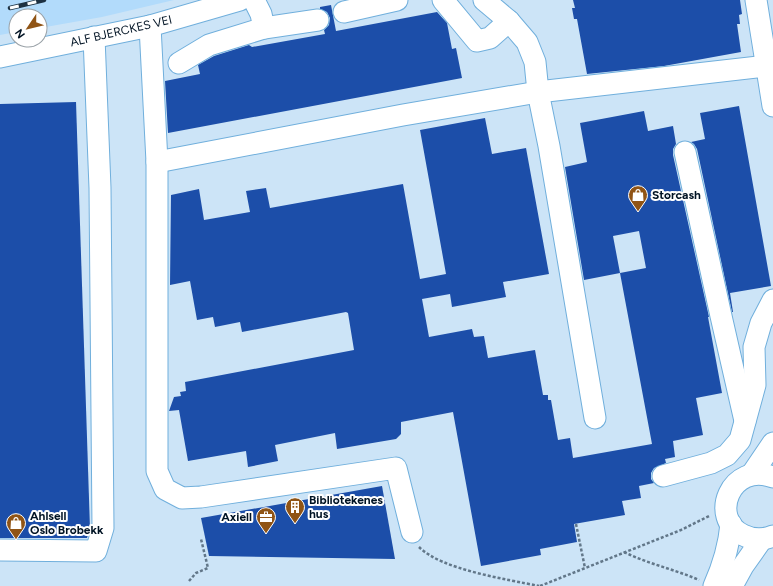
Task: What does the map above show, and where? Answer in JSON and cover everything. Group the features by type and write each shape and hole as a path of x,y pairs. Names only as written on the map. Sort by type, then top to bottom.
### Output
{"street":[{"name":"ALF BJERCKES VEI","path":"0,57 150,26 240,0"},
{"path":"254,0 261,14 264,28"},
{"path":"344,12 397,0"},
{"path":"442,0 477,41 490,38 509,21"},
{"path":"484,0 509,21 527,42 535,62 538,92 549,146 595,418"},
{"path":"756,0 767,39 766,66 773,106"},
{"path":"179,63 209,45 264,28 318,20"},
{"path":"150,26 157,162 157,471 165,489 182,498 201,497 396,468 412,532"},
{"path":"0,550 96,551 103,528 100,188 94,37"},
{"path":"157,162 403,115 538,92 766,66"},
{"path":"685,152 746,421"},
{"path":"663,476 711,463 728,455 740,440 755,385 754,348 761,324 773,300"},
{"path":"752,474 773,443"},
{"path":"767,538 754,539 741,534 731,524 727,516 726,507 727,498 736,482 752,474 766,474 773,477"},
{"path":"709,584 726,556 730,541 731,524"},
{"path":"732,586 743,566 767,538"}],"path":[{"path":"412,532 413,541 425,553 436,559 471,571 539,586 693,524 713,513"},
{"path":"576,524 585,568"},
{"path":"189,581 196,573 208,568 201,539"},
{"path":"624,552 709,584"}],"shaded area":[{"path":"0,0 174,0 102,17 48,27 48,8 8,8 8,34 0,35"}],"building":[{"path":"573,0 740,0 742,14 739,15 740,24 737,24 741,52 664,66 587,74 577,19 574,19 572,8 575,8"},
{"path":"331,5 336,31 437,12 447,23 452,49 456,48 462,78 168,133 165,81 200,74 198,65 214,56 249,45 252,47 325,34 324,30 329,25 330,18 327,12 320,9 320,7"},
{"path":"76,102 90,529 87,538 0,538 0,104"},
{"path":"739,106 771,286 730,293 732,312 697,149 691,142 705,139 700,113"},
{"path":"644,111 648,131 673,126 676,144 673,149 673,155 709,317 722,393 696,398 703,435 673,441 675,457 665,459 666,463 654,468 651,473 651,479 654,483 639,486 641,498 622,501 625,515 574,524 577,542 540,549 541,555 481,566 453,412 401,422 401,434 396,439 337,449 335,433 275,445 278,461 248,467 246,451 188,461 179,410 169,411 174,397 181,396 180,392 186,391 185,382 354,350 348,313 346,312 242,332 240,322 215,327 213,317 197,320 190,281 170,285 171,195 199,189 204,220 250,212 246,191 266,188 270,208 403,184 420,279 446,274 420,130 485,118 492,154 526,148 549,274 503,282 506,297 452,307 450,294 422,299 429,337 472,329 474,337 484,336 488,358 535,350 543,395 548,395 548,400 551,400 558,440 570,438 573,458 652,444 620,273 584,280 565,167 587,162 580,123","holes":["639,231 646,268 620,273 613,236"]},
{"name":"Bibliotekenes hus","path":"382,486 395,559 209,556 201,518"}],"railway":[{"path":"10,8 44,0"}],"place":[{"name":"Storcash","path":"638,212"},
{"name":"Bibliotekenes hus","path":"295,524"},
{"name":"Axiell","path":"266,534"},
{"name":"Ahlsell Oslo Brobekk","path":"16,540"}]}
